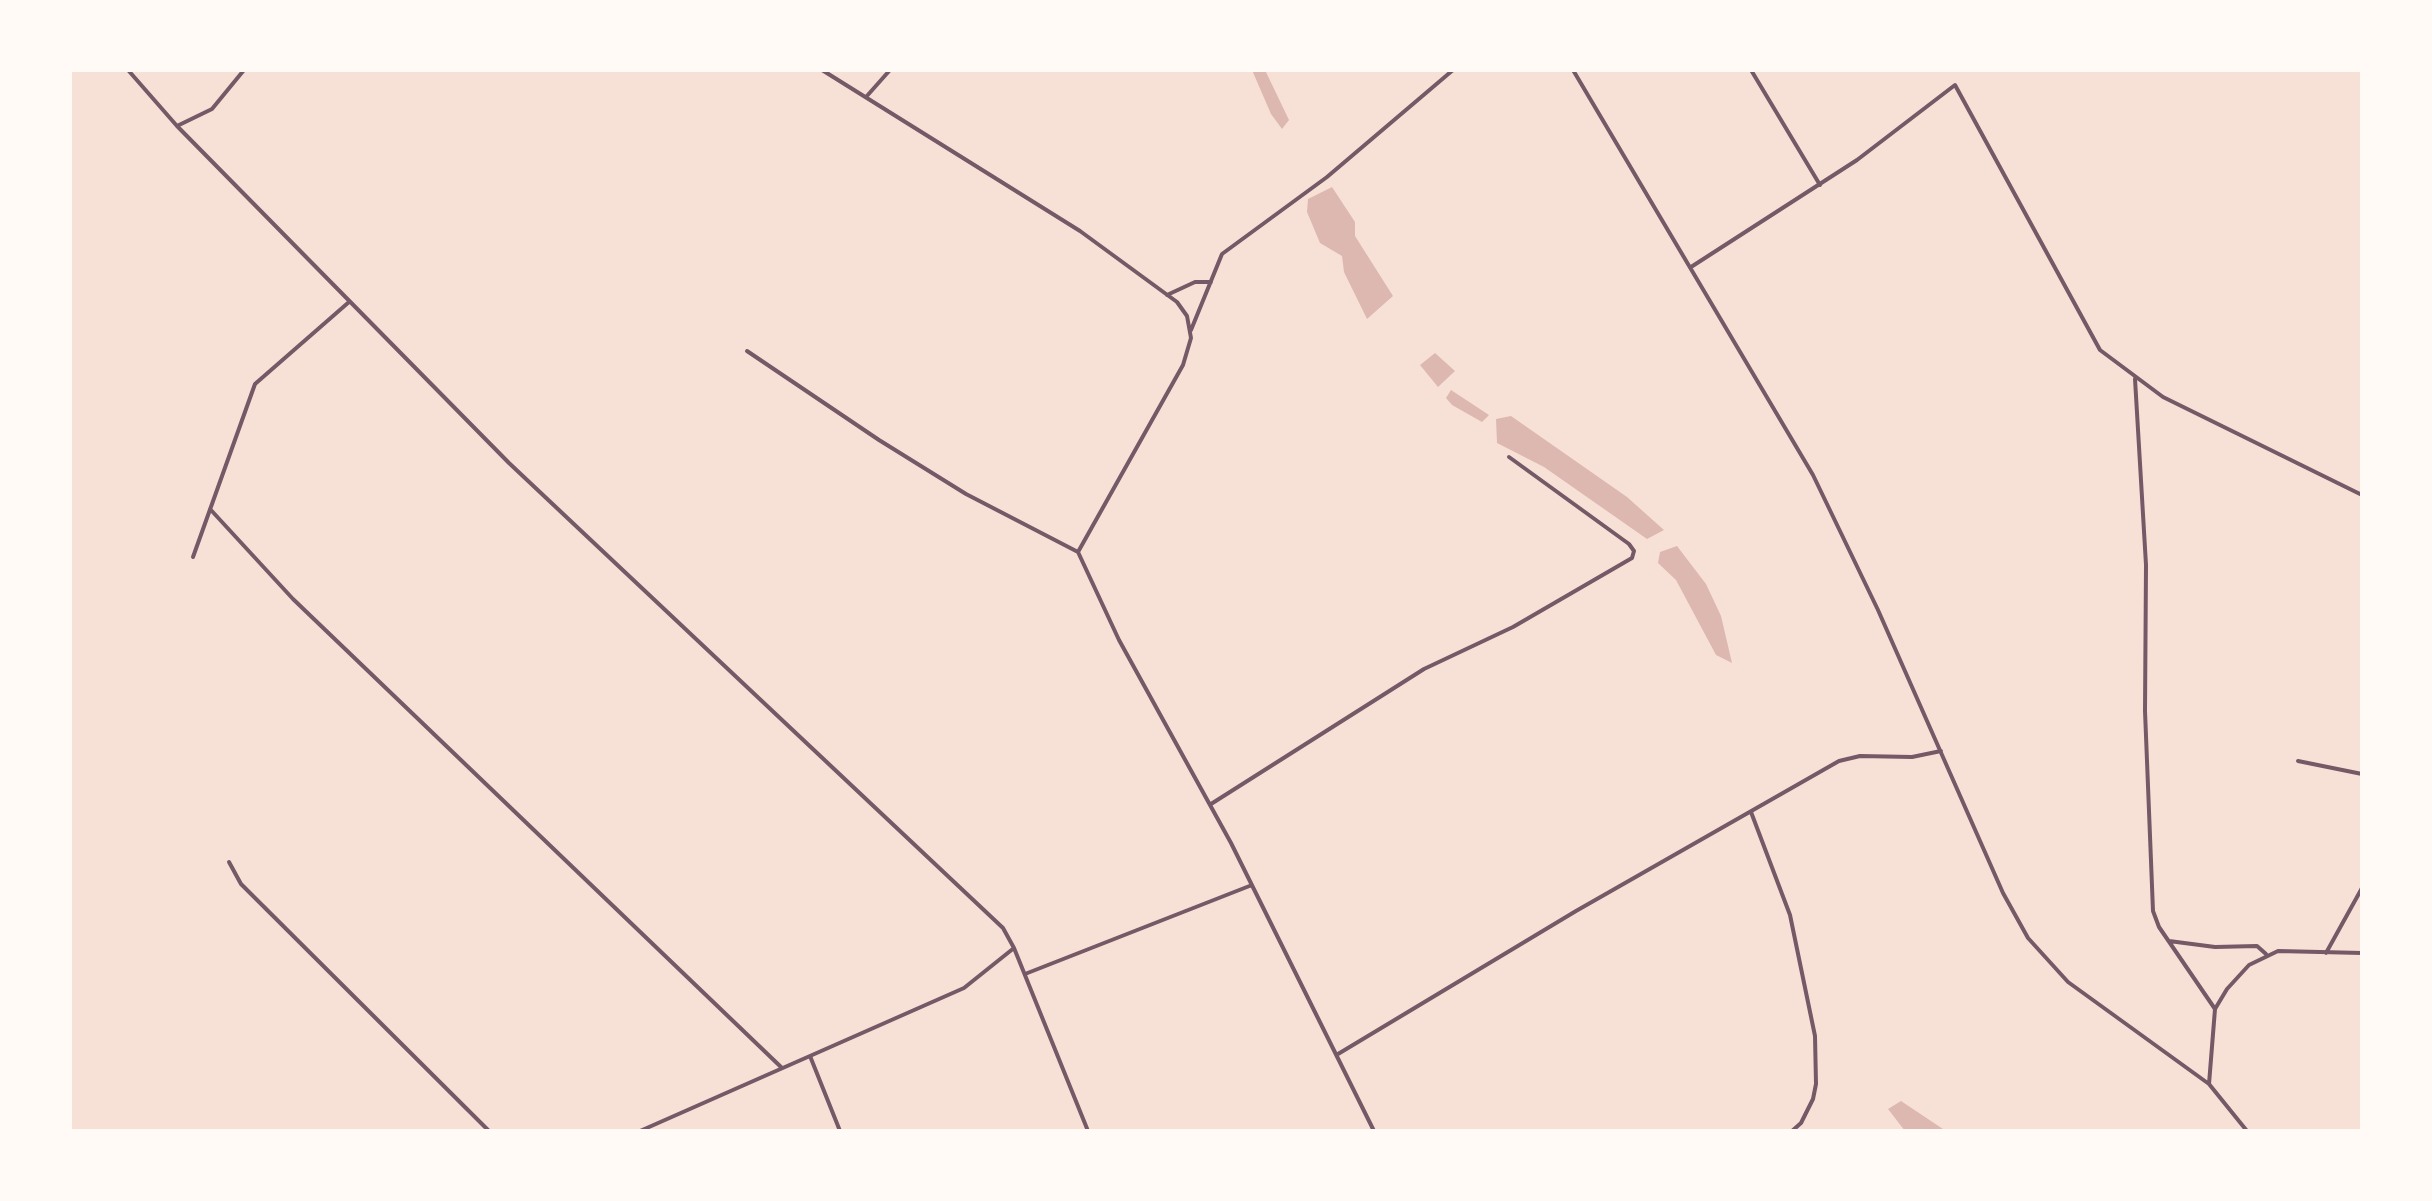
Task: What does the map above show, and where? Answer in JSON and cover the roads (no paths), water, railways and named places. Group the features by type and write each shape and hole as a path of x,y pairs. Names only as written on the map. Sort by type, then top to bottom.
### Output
{"street":[{"path":"128,70 177,126 509,463 1003,928 1025,974 1088,1131"},
{"path":"177,126 212,109 244,70"},
{"path":"822,70 1080,231 1184,310 1191,330"},
{"path":"866,97 890,70"},
{"path":"1078,552 1183,365 1191,330 1218,261 1228,249 1327,177 1453,70"},
{"path":"1573,70 1813,475 2003,893 2036,949 2068,982 2209,1084 2247,1131"},
{"path":"1751,70 1820,185"},
{"path":"1691,267 1820,185 1955,85 2100,350 2135,379 2174,403 2362,495"},
{"path":"1167,295 1195,282 1211,282"},
{"path":"193,557 255,384 349,302"},
{"path":"747,351 916,463 1078,552 1119,640 1211,804 1374,1131"},
{"path":"2135,379 2146,565 2146,726 2151,897 2155,918 2215,1009"},
{"path":"1211,804 1424,669 1513,627 1632,558 1634,551 1629,544 1509,457"},
{"path":"210,509 293,599 781,1067"},
{"path":"1338,1054 1576,911 1848,757 1912,757 1941,751"},
{"path":"2298,761 2362,774"},
{"path":"1751,812 1790,915 1815,1036 1816,1084 1813,1099 1801,1123 1792,1131"},
{"path":"229,862 241,884 489,1131"},
{"path":"1025,974 1252,885"},
{"path":"2326,953 2362,888"},
{"path":"2169,941 2215,947 2257,946 2266,954"},
{"path":"640,1131 964,988 1014,948"},
{"path":"2209,1084 2215,1009 2233,981 2266,954 2283,950 2362,953"},
{"path":"810,1056 840,1131"}]}
